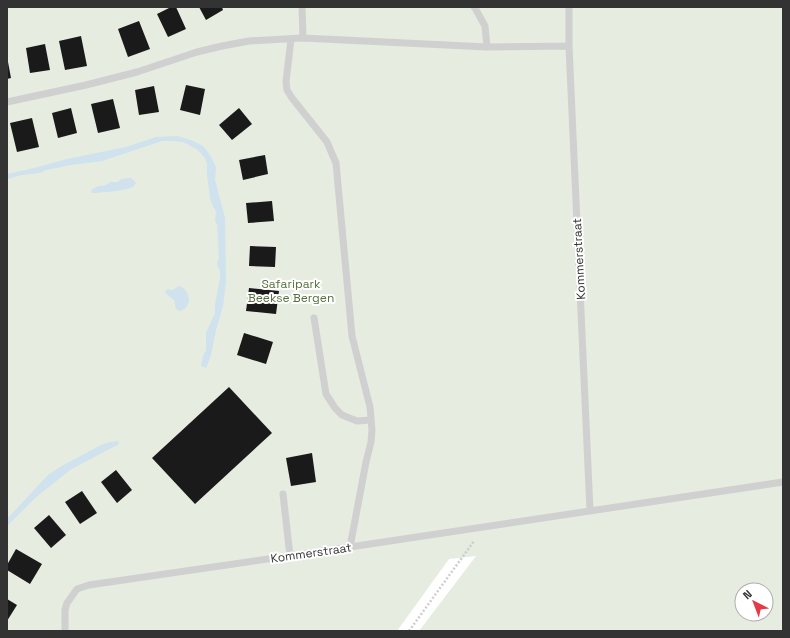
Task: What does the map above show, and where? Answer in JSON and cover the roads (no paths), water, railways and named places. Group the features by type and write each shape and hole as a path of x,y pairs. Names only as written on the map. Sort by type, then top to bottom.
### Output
{"lane":[{"path":"302,7 303,38"},
{"path":"474,7 485,26 487,47"},
{"name":"Kommerstraat","path":"569,7 569,46 590,511"},
{"path":"7,102 93,84 137,72 197,52 249,41 303,38 487,47 569,46"},
{"path":"291,39 286,82 287,90 327,142 336,162 352,336 370,407 372,430 371,442 350,547"},
{"path":"314,318 326,394 334,408 342,415 357,421 371,420"},
{"name":"Kommerstraat","path":"65,631 66,603 77,589 89,584 290,556 783,482"},
{"path":"283,494 290,556"}],"water":[{"path":"177,136 191,140 203,146 210,155 216,167 215,180 225,218 226,283 223,306 211,355 206,368 201,366 206,350 206,333 215,313 220,271 217,264 219,257 217,224 215,221 216,213 210,198 207,164 205,158 198,150 183,142 162,141 102,161 71,165 7,179 7,174 67,159 126,147 156,137"},
{"path":"131,178 136,183 133,187 108,192 92,193 91,191 111,182 118,182 121,179"},
{"path":"179,286 186,291 189,298 187,306 180,311 176,308 174,300 165,293 167,289 173,290"},
{"path":"117,441 119,442 118,445 70,470 35,498 7,526 7,519 48,475 101,445"}],"park label":[{"name":"Safaripark Beekse Bergen","path":"291,291"}]}
